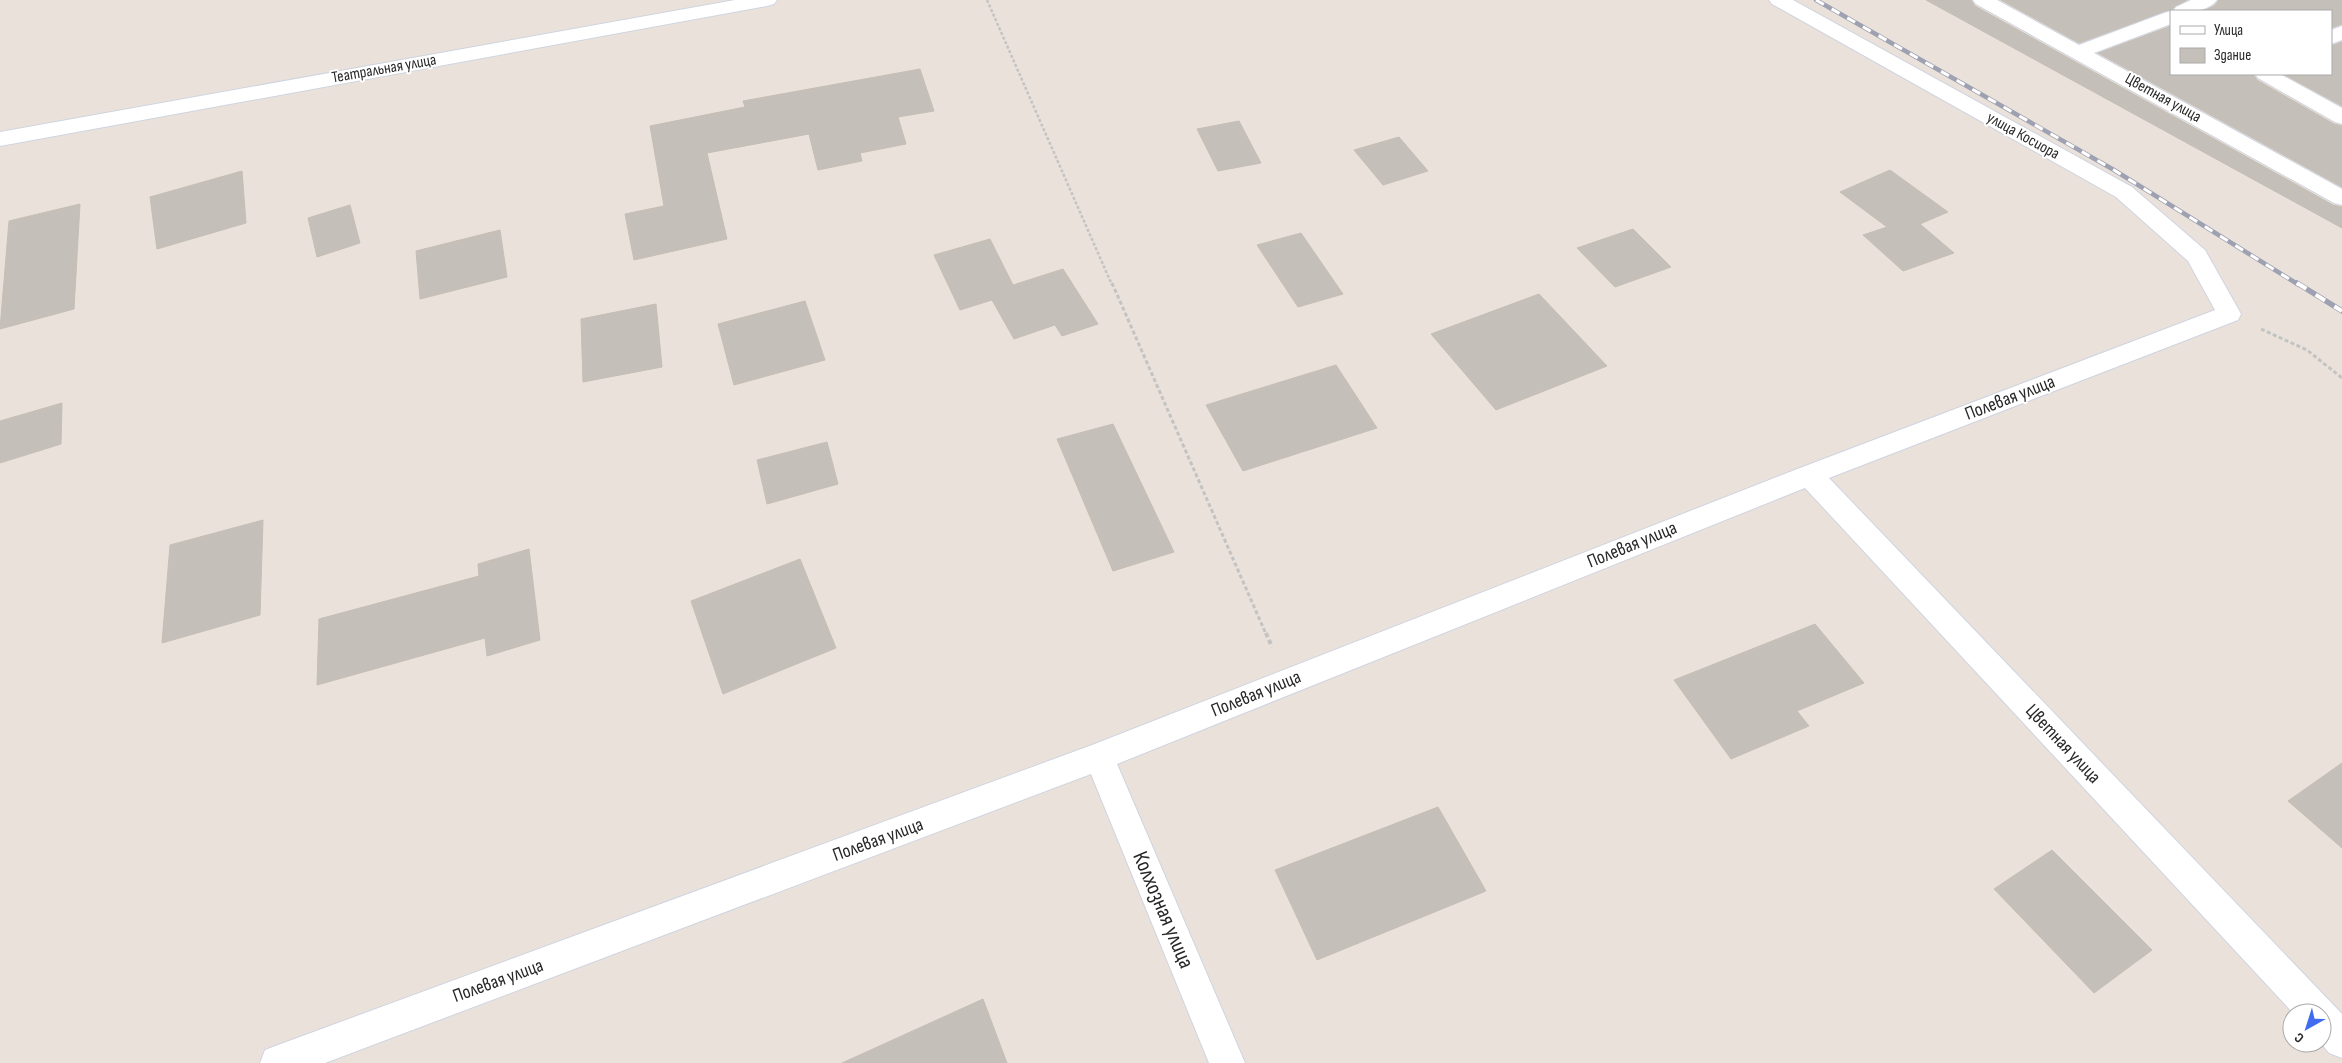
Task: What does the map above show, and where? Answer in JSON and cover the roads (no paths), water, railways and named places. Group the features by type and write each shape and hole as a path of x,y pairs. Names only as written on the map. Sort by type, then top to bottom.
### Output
{"street":[{"name":"Театральная улица","path":"0,138 767,0"},
{"name":"улица Косиора","path":"1779,0 2124,192 2197,256 2229,314"},
{"name":"Цветная улица","path":"1983,0 2342,198"},
{"path":"2187,10 2207,0"},
{"path":"2079,52 2170,18"},
{"path":"2267,75 2342,117"},
{"name":"Полевая улица","path":"278,1063 1099,758 1809,475 2229,314"},
{"name":"Цветная улица","path":"1809,475 2308,1003"},
{"name":"Колхозная улица","path":"1099,758 1227,1063"},
{"path":"2332,1029 2342,1040"}],"railway":[{"path":"1816,0 2114,170 2299,285"},
{"path":"2297,283 2342,311"}]}
